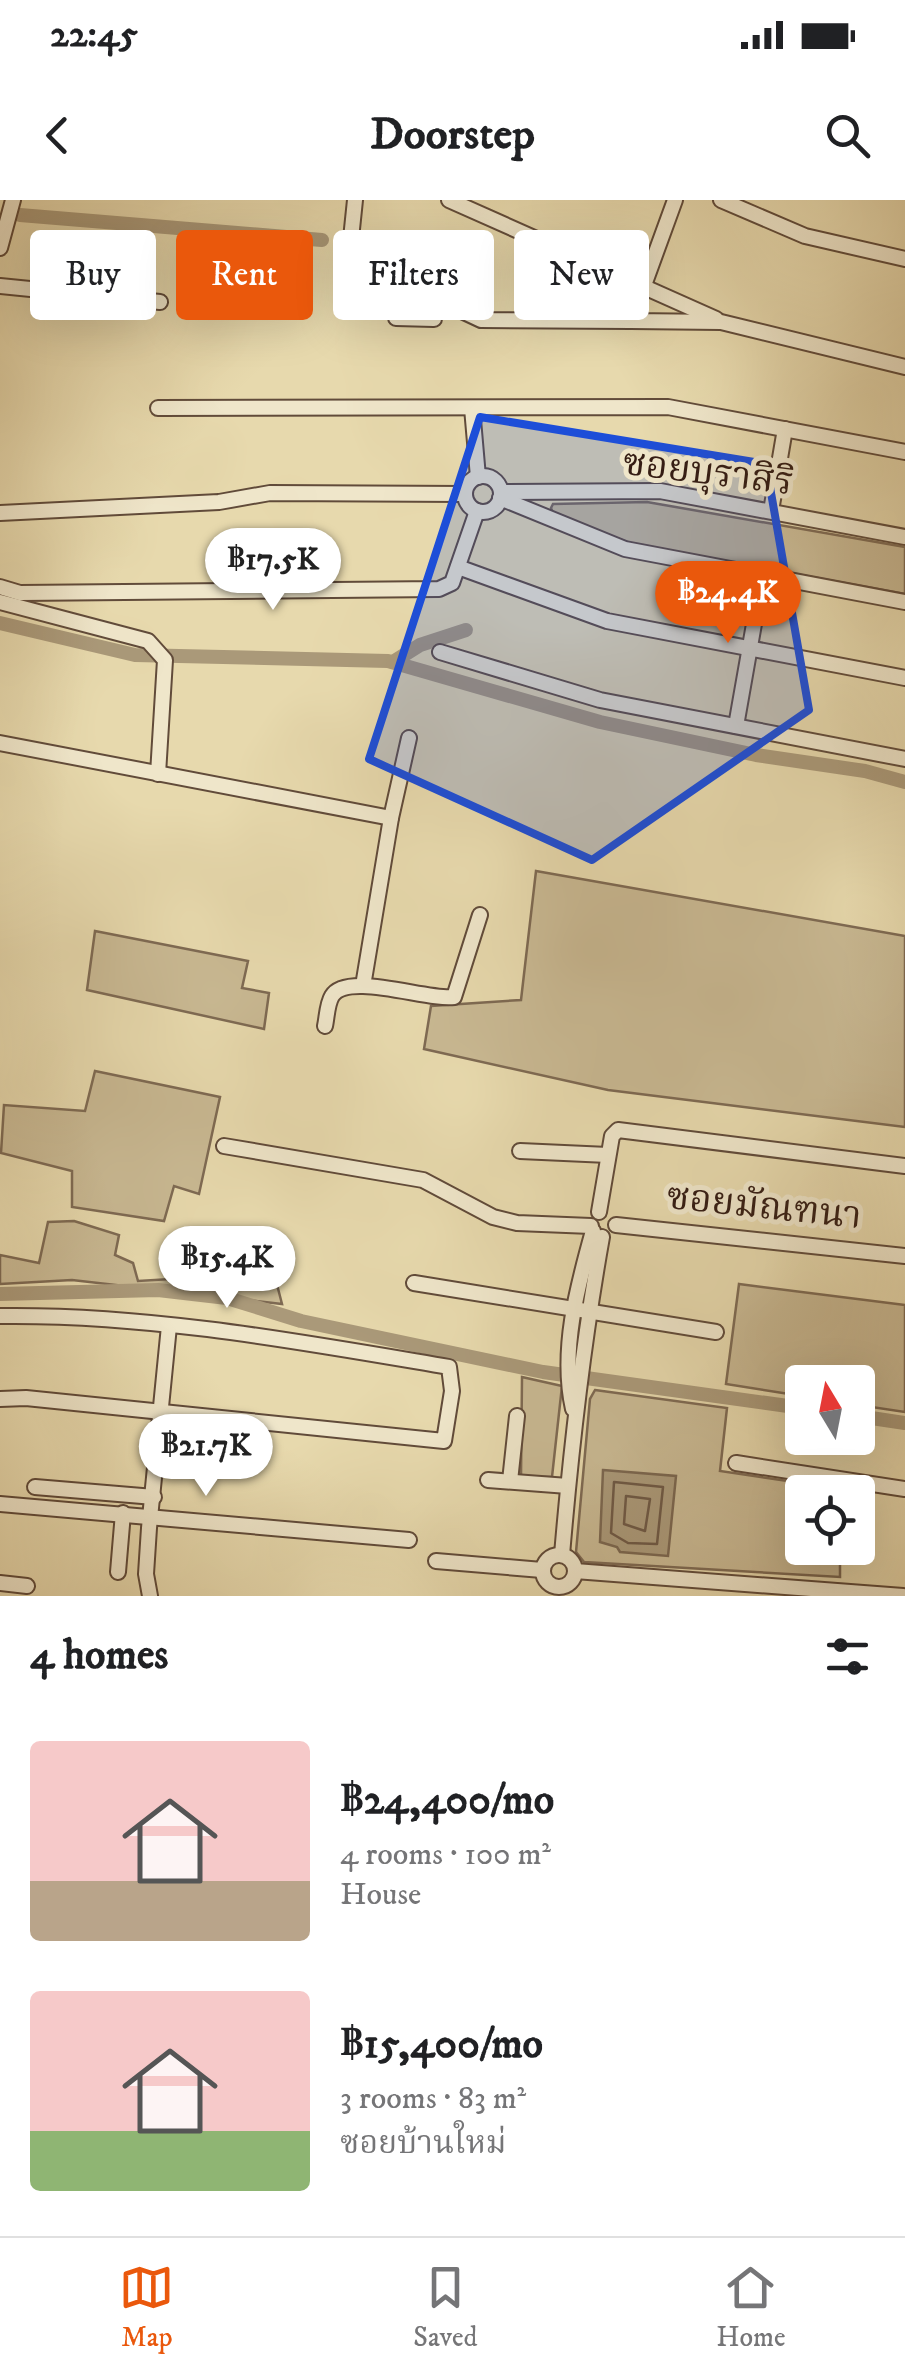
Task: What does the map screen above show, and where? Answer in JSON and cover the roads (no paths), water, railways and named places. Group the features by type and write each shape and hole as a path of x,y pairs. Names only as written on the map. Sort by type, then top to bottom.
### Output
{"street":[{"path":"0,248 13,200"},
{"path":"352,230 355,200"},
{"path":"449,200 519,230"},
{"path":"649,270 675,200"},
{"path":"720,200 805,236 905,259"},
{"path":"0,286 160,302"},
{"path":"649,286 721,322 905,367"},
{"path":"481,320 721,322"},
{"path":"158,408 668,407 905,452"},
{"path":"465,494 478,477 472,408"},
{"path":"771,512 785,429"},
{"path":"478,477 490,478 500,496 625,549 905,602"},
{"name":"ซอยบุราสิริ","path":"477,511 493,508 500,496 660,491 905,536"},
{"path":"0,513 218,502 270,493 465,494"},
{"path":"0,587 20,593 447,588 477,511 465,494"},
{"path":"458,568 607,621 905,678"},
{"path":"736,726 763,574"},
{"path":"0,602 148,641 165,660 158,774"},
{"path":"440,652 600,700 905,759"},
{"path":"363,986 391,818 409,738"},
{"path":"0,743 391,818"},
{"path":"325,1026 334,992 363,986 454,997 480,915"},
{"path":"562,1555 575,1382 570,1348 574,1310 600,1212 612,1136 618,1130 626,1130 905,1166"},
{"path":"224,1146 423,1180 493,1217 516,1224 595,1232"},
{"path":"520,1150 608,1155"},
{"name":"ซอยมัณฑนา","path":"600,1212 611,1214 616,1225"},
{"name":"ซอยมัณฑนา","path":"595,1232 610,1236 616,1225"},
{"name":"ซอยมัณฑนา","path":"616,1225 905,1256"},
{"path":"575,1382 586,1352 595,1232"},
{"path":"414,1283 716,1332"},
{"path":"0,1316 170,1326 449,1367 452,1391 444,1441 161,1411 0,1399"},
{"path":"150,1596 146,1574 170,1326"},
{"path":"510,1481 517,1416"},
{"path":"736,1463 905,1489"},
{"path":"488,1480 568,1486"},
{"path":"36,1488 154,1497"},
{"path":"0,1504 410,1540"},
{"path":"118,1572 123,1513"},
{"path":"562,1555 573,1562 575,1571 558,1592 545,1580 542,1570 547,1560 562,1555"},
{"path":"436,1561 542,1570"},
{"path":"575,1571 903,1596"},
{"path":"0,1583 27,1586"}],"water":[{"path":"603,1470 676,1476 668,1556 620,1552 617,1547 600,1542"}],"waterway":[{"path":"20,215 322,240"},
{"path":"0,623 135,655 388,661 600,722 756,755 865,771 905,782"},
{"path":"393,662 420,645 466,630"},
{"path":"0,1294 158,1290 227,1298 301,1321 543,1372 785,1406"},
{"path":"875,1419 905,1423"}]}
